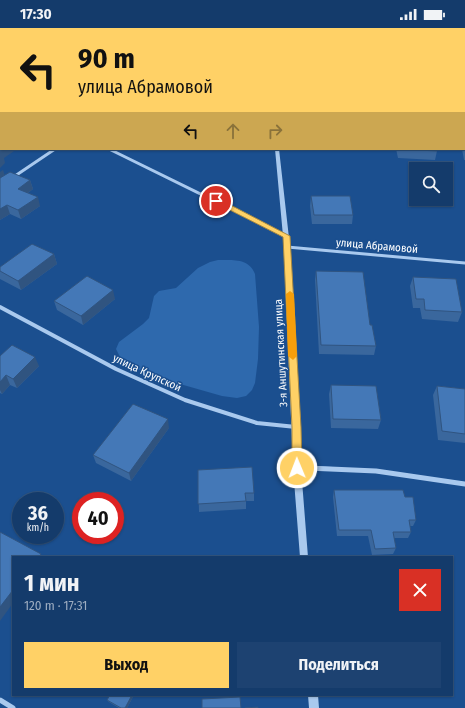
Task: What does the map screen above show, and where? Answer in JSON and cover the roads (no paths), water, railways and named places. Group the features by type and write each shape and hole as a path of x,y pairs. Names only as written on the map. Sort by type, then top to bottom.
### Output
{"street":[{"path":"6,182 54,150"},
{"path":"111,150 286,236"},
{"name":"3-я Аншутинская улица","path":"277,150 287,247 297,468 304,556"},
{"name":"улица Абрамовой","path":"287,247 465,263"},
{"name":"улица Крупской","path":"0,307 116,369 185,400 257,423 296,427"},
{"path":"297,468 376,471 465,484"},
{"path":"313,696 314,708"},
{"path":"0,700 13,708"}]}
